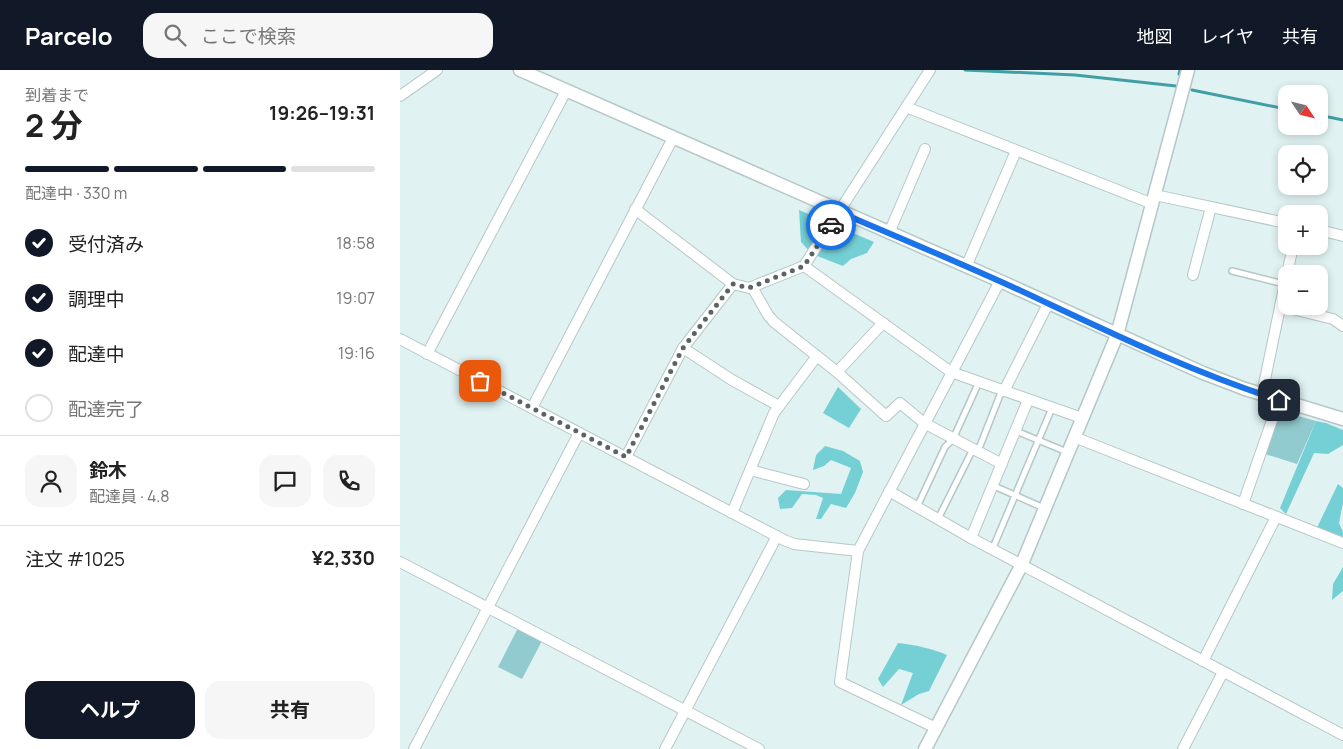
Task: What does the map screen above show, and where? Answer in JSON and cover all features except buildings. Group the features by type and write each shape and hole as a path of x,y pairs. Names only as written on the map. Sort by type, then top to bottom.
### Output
{"street":[{"path":"400,96 437,70"},
{"path":"520,70 839,212 1000,281 1203,373 1279,400 1343,419"},
{"path":"635,209 733,284 749,288 804,266 930,70"},
{"path":"925,749 1021,566 1117,335 1188,70"},
{"path":"428,354 566,91"},
{"path":"906,107 1016,151 1154,200 1211,207 1278,221"},
{"path":"532,408 673,138"},
{"path":"888,233 925,149"},
{"path":"966,267 1016,151"},
{"path":"1193,274 1211,207"},
{"path":"1328,232 1343,236"},
{"path":"804,266 951,372 1082,418"},
{"path":"936,728 840,682 858,551 1000,281"},
{"path":"626,457 683,348 733,284"},
{"path":"752,287 774,322 838,372 886,416 900,403 924,423 1002,464"},
{"path":"1003,390 1048,304"},
{"path":"1262,394 1278,315"},
{"path":"1317,315 1334,319 1343,326"},
{"path":"838,372 883,323"},
{"path":"400,339 794,544 858,551"},
{"path":"683,348 732,380 779,406"},
{"path":"732,512 774,413 817,356"},
{"path":"971,538 1028,400"},
{"path":"1243,504 1279,400"},
{"path":"414,749 579,432"},
{"path":"1074,438 1343,543"},
{"path":"750,470 804,484"},
{"path":"889,491 1021,566 1343,735"},
{"path":"1203,661 1276,517"},
{"path":"665,749 777,536"},
{"path":"400,562 758,749"},
{"path":"1183,749 1223,672"}],"lane":[{"path":"1232,271 1278,280"},
{"path":"917,507 945,448 953,439 979,382"},
{"path":"938,519 971,453 978,451 1003,390"},
{"path":"992,550 1052,408"},
{"path":"1016,431 1068,452"},
{"path":"994,486 1045,508"}],"shaded area":[{"path":"799,210 874,242 867,253 851,259 843,266 812,254 801,242"},
{"path":"838,387 861,409 849,428 823,413"},
{"path":"1281,411 1316,421 1297,464 1265,454"},
{"path":"1316,421 1343,430 1343,445 1328,454 1314,453 1286,514 1280,508"},
{"path":"825,446 843,451 860,461 863,472 855,493 846,508 831,504 821,519 816,519 823,498 816,495 802,494 792,508 780,509 778,498 786,490 841,494 851,468 831,460 824,466 813,470 816,455"},
{"path":"1338,484 1343,488 1343,503 1339,523 1343,532 1343,549 1334,539 1313,536"},
{"path":"1343,567 1343,591 1332,600 1333,584"},
{"path":"520,624 544,637 522,679 498,667"},
{"path":"898,643 923,647 947,655 929,691 919,694 901,705 913,673 899,669 883,687 878,679"}],"waterway":[{"path":"965,70 1075,75 1176,86"},
{"path":"1179,74 1180,70"},
{"path":"1192,90 1278,107"},
{"path":"1328,117 1343,120"}],"way so far":[{"path":"480,381 626,457 683,348 733,284 749,288 804,266 831,225"}],"route":[{"path":"831,225 839,212 1000,281 1203,373 1279,400"}]}
